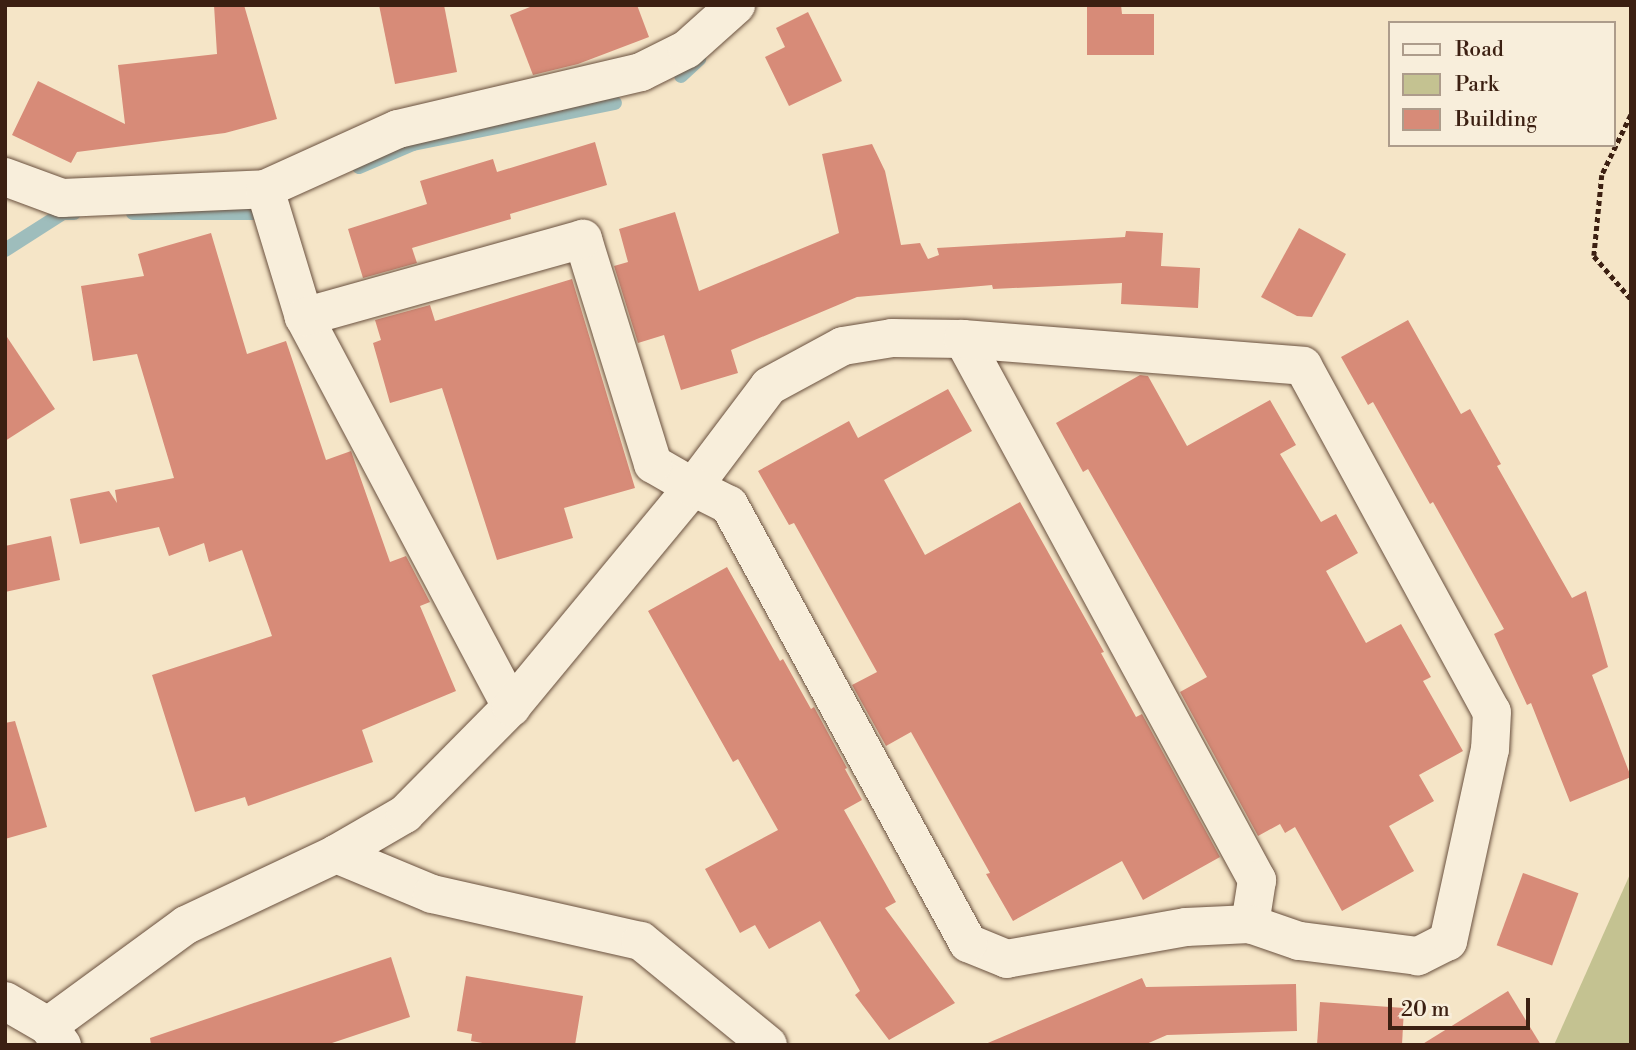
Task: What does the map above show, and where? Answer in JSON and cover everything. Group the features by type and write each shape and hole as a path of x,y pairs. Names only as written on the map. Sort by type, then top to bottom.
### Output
{"street":[{"path":"5,177 62,198 265,189 398,129 641,72 687,48 736,5"},
{"path":"265,189 304,317 511,707"},
{"path":"5,1001 55,1036 186,925 337,854 405,814 511,707 693,487 769,386 843,346 892,338 963,339 1303,366 1492,712 1490,749 1448,941 1418,957 1299,941 1250,923 1186,927 1007,959 968,943 729,505 693,487 653,464 583,239 304,317"},
{"path":"963,339 1257,880 1250,923"},
{"path":"337,854 432,894 641,941 768,1045"}],"path":[{"path":"1631,115 1602,175 1594,256 1631,299"}],"green space":[{"path":"1631,872 1631,1045 1554,1045"}],"building":[{"path":"214,5 244,5 277,119 225,133 77,152 71,163 12,135 38,81 125,124 118,65 217,54"},
{"path":"379,5 444,5 457,72 395,84"},
{"path":"535,5 637,5 649,37 578,64 533,75 510,15"},
{"path":"1087,5 1121,5 1122,14 1154,14 1154,55 1087,55"},
{"path":"808,12 842,81 789,106 765,57 785,47 776,28"},
{"path":"595,142 607,185 510,214 511,219 412,248 417,263 363,278 348,229 427,204 420,181 493,159 497,172"},
{"path":"872,144 885,171 901,245 920,243 928,259 939,255 937,248 1125,237 1126,231 1163,233 1161,266 1200,268 1198,308 1121,304 1122,283 993,289 992,285 857,297 731,350 738,373 681,390 664,335 638,343 614,266 628,262 619,229 675,212 699,291 839,233 822,154"},
{"path":"1299,228 1346,254 1312,317 1297,316 1261,297"},
{"path":"211,233 247,354 286,341 326,460 351,451 390,562 406,556 430,602 420,606 456,691 362,730 373,762 248,806 245,797 195,812 152,675 272,636 242,550 209,562 204,543 169,556 159,527 80,544 70,499 109,491 117,503 115,490 174,478 137,354 93,361 81,286 144,276 138,254"},
{"path":"572,279 635,488 564,508 573,538 497,560 442,388 390,403 373,343 381,340 375,320 430,305 435,321"},
{"path":"1408,320 1461,414 1470,409 1501,464 1497,466 1572,598 1586,591 1608,667 1592,675 1631,777 1570,802 1531,703 1527,705 1494,634 1504,629 1433,502 1430,504 1373,402 1368,405 1341,357"},
{"path":"5,334 55,409 5,441"},
{"path":"1140,375 1148,376 1187,446 1270,400 1296,445 1280,454 1321,522 1336,514 1358,553 1326,571 1366,643 1401,624 1431,677 1423,681 1463,751 1419,775 1434,801 1389,826 1414,871 1342,911 1295,827 1285,833 1280,824 1258,836 1180,692 1207,677 1088,469 1083,472 1056,423"},
{"path":"948,389 972,431 884,480 925,555 1020,502 1104,652 1101,653 1136,717 1142,714 1220,857 1143,900 1122,861 1013,921 986,874 990,873 911,732 886,746 852,685 877,672 794,523 789,525 758,471 849,421 858,438"},
{"path":"51,536 60,580 5,592 5,546"},
{"path":"727,567 780,661 783,659 811,709 814,707 862,800 844,810 896,902 885,908 955,1003 889,1040 855,995 860,991 820,921 769,949 755,925 740,933 705,869 778,830 738,759 733,762 648,611"},
{"path":"15,721 47,827 5,839 5,723"},
{"path":"1523,873 1578,893 1552,966 1497,945"},
{"path":"391,957 410,1017 326,1045 151,1045 150,1038"},
{"path":"466,976 583,996 575,1045 494,1045 471,1041 472,1034 457,1031"},
{"path":"1142,978 1146,987 1296,984 1297,1031 1167,1035 1144,1045 983,1045"},
{"path":"1508,991 1541,1045 1421,1045"},
{"path":"1320,1002 1404,1008 1402,1045 1317,1045"}],"waterway":[{"path":"681,76 699,59"},
{"path":"359,167 413,144 615,103"},
{"path":"5,250 63,213 74,213"},
{"path":"133,213 254,213"}]}
